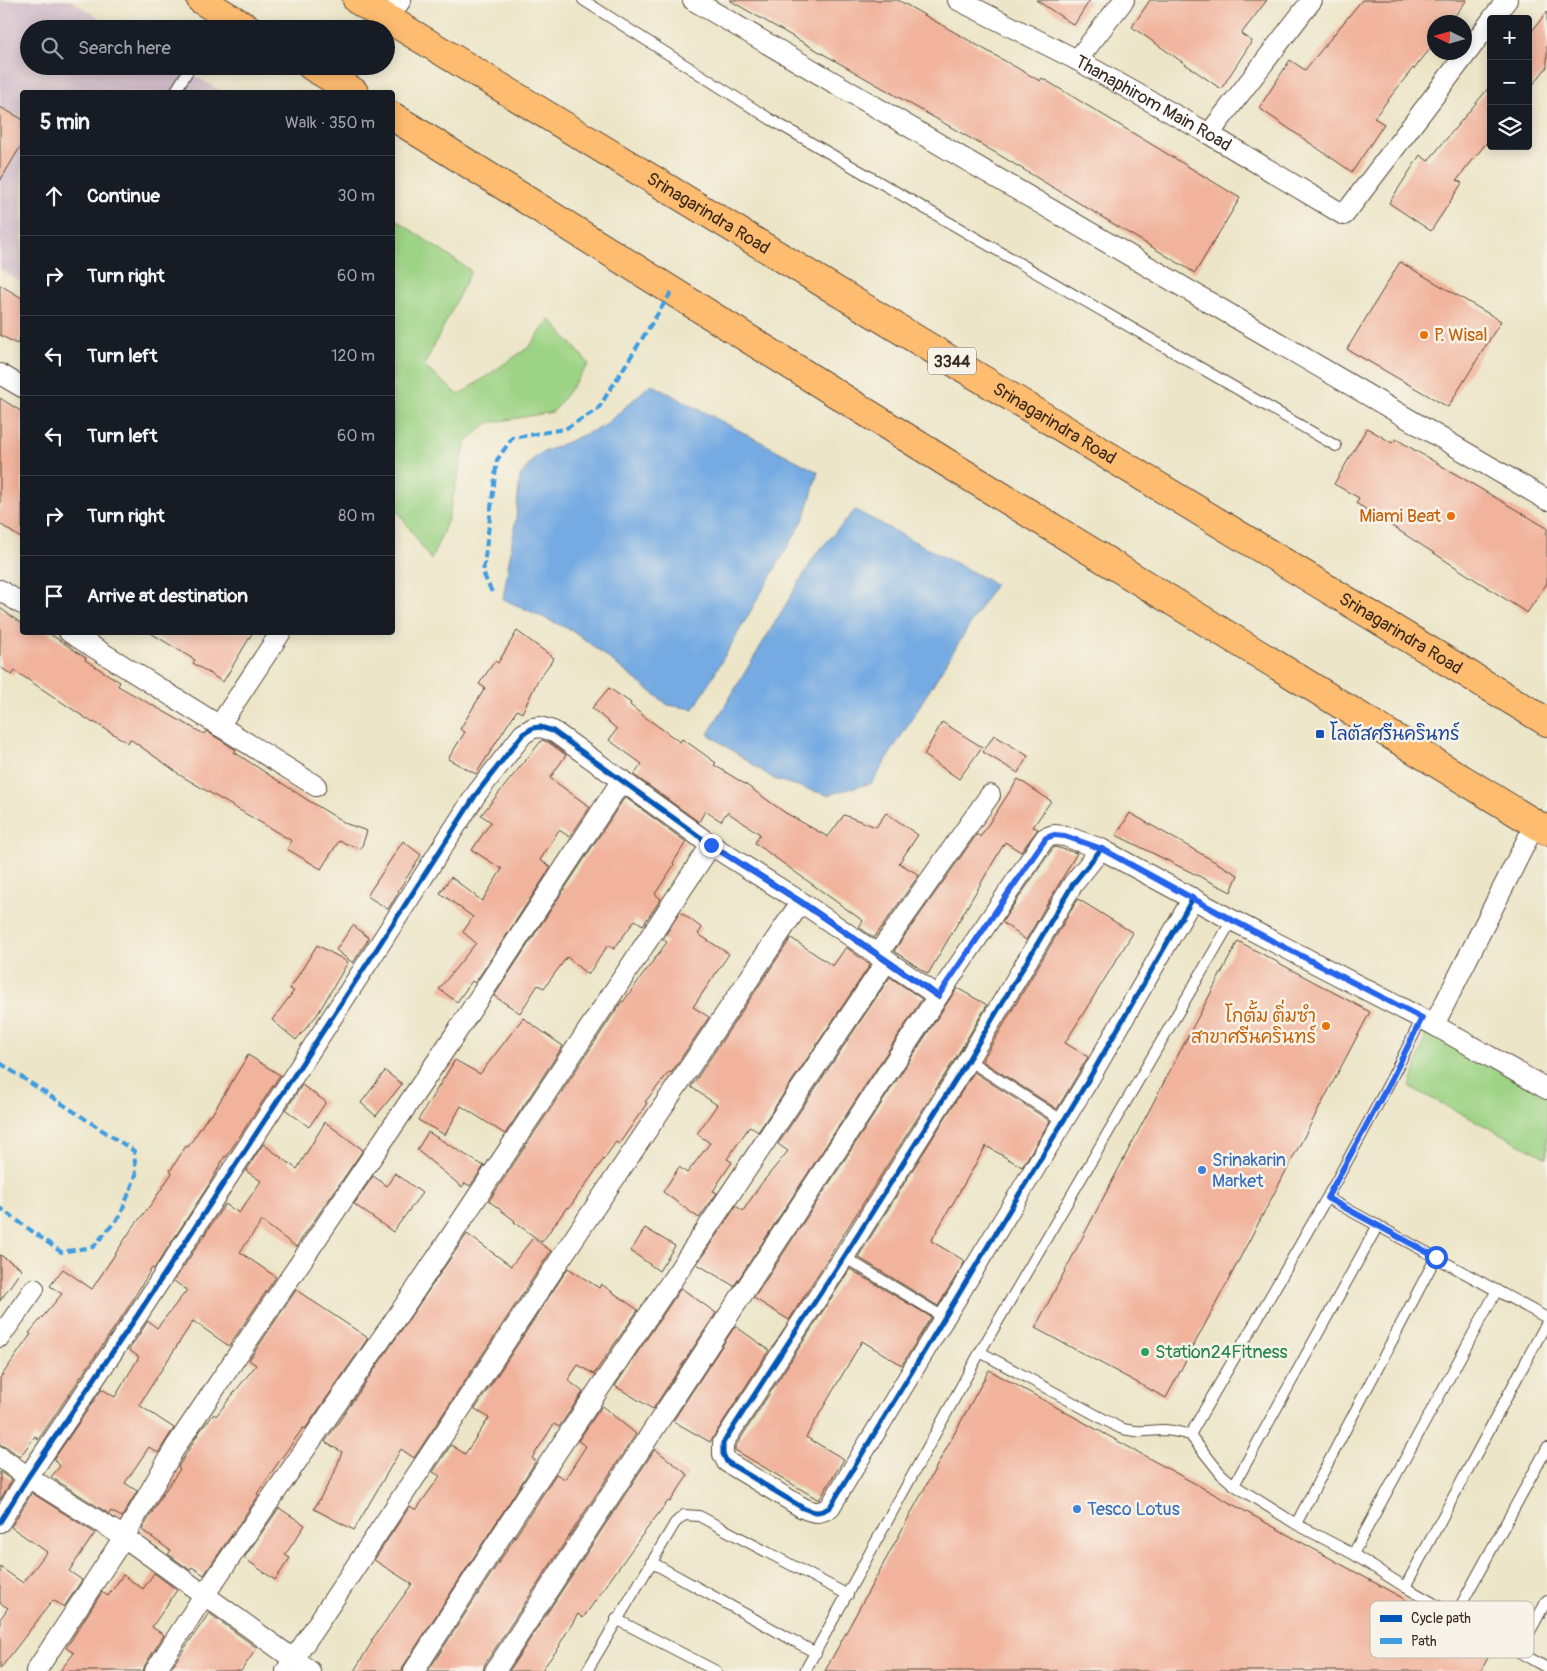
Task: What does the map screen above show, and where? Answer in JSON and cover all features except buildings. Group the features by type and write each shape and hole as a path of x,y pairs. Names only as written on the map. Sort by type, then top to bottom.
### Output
{"main road":[{"name":"Srinagarindra Road","path":"357,0 394,9 1547,722"},
{"path":"213,14 227,20"},
{"path":"326,75 351,90"},
{"path":"395,118 935,456 1541,828"}],"street":[{"path":"693,0 1547,500"},
{"name":"Thanaphirom Main Road","path":"958,0 1077,60 1209,134 1344,215 1487,27"},
{"path":"1077,60 1124,0"},
{"path":"1209,134 1312,0"},
{"path":"1496,15 1507,0"},
{"path":"0,374 20,386"},
{"path":"0,590 20,603"},
{"path":"74,635 316,786"},
{"path":"219,726 279,635"},
{"path":"0,1522 382,942 477,793 523,734 540,727 553,730 711,845 801,902 938,996"},
{"path":"36,1671 124,1537 176,1446 454,1036 622,780"},
{"path":"414,1671 990,795"},
{"path":"1428,1022 1541,828"},
{"path":"495,1671 938,996 1046,838 1054,835 1065,836 1102,849 1546,1086"},
{"path":"155,1671 205,1594 416,1289 711,845"},
{"path":"1102,849 1073,884 968,1060 844,1257 723,1443 723,1454 727,1462 803,1508 822,1513 830,1507 1090,1077 1192,898"},
{"path":"290,1665 575,1236 801,902"},
{"path":"0,1337 34,1289"},
{"path":"0,1458 124,1537 205,1594 290,1665 310,1671"}],"lane":[{"path":"583,0 770,119 1336,446"},
{"path":"176,90 185,75"},
{"path":"805,1671 980,1352 1232,920"},
{"path":"1190,1435 1327,1198 1391,1080 1428,1022"},
{"path":"968,1060 1063,1121"},
{"path":"1327,1198 1547,1318"},
{"path":"1234,1485 1378,1225"},
{"path":"844,1257 944,1318"},
{"path":"1296,1524 1436,1257"},
{"path":"1353,1554 1497,1290"},
{"path":"1405,1587 1547,1322"},
{"path":"980,1352 1120,1428 1145,1432 1168,1430 1190,1435 1221,1474 1234,1485 1296,1524 1353,1554 1429,1601"},
{"path":"1463,1601 1547,1448"},
{"path":"587,1671 616,1619 675,1523 684,1515 699,1516 848,1595"},
{"path":"651,1562 816,1653"},
{"path":"1534,1624 1547,1600"},
{"path":"616,1619 716,1671"},
{"path":"1530,1658 1547,1668"}],"shaded area":[{"path":"0,0 70,0 102,20 20,20 20,75 194,75 219,90 20,90 20,282 0,269"}],"green space":[{"path":"395,219 471,271 424,366 459,395 529,347 550,319 589,364 553,412 488,423 466,442 447,522 431,560 395,507"},
{"path":"1429,1024 1547,1084 1547,1158 1410,1087"}],"water":[{"path":"651,384 818,472 805,517 694,709 668,705 575,632 503,599 516,518 520,476 537,455 604,426"},
{"path":"855,510 995,584 872,783 827,795 774,779 708,734 816,554"}],"marked path":[{"path":"492,592 483,573 497,460 512,438 565,429 598,409 672,291"},
{"path":"0,1063 134,1151 136,1175 120,1216 93,1247 61,1252 0,1208"}],"cycle path":[{"path":"0,1522 28,1477 137,1316 477,793 523,734 533,728 540,727 553,731 711,845 801,902 938,996"},
{"path":"1101,849 1073,884 968,1060 844,1257 723,1443 723,1454 727,1462 803,1508 817,1512 830,1507 1090,1077 1193,898"}],"place":[{"name":"P. Wisal","path":"1424,335"},
{"name":"Miami Beat","path":"1451,516"},
{"name":"โลตัสศรีนครินทร์","path":"1320,734"},
{"name":"โกตั้ม ติ่มซำ สาขาศรีนครินทร์","path":"1326,1026"},
{"name":"Srinakarin Market","path":"1202,1170"},
{"name":"Station24Fitness","path":"1145,1352"},
{"name":"Tesco Lotus","path":"1077,1509"}],"route":[{"path":"711,845 801,902 938,996 1046,838 1054,835 1065,836 1102,849 1232,920 1422,1018 1391,1080 1327,1198 1436,1257"}]}
